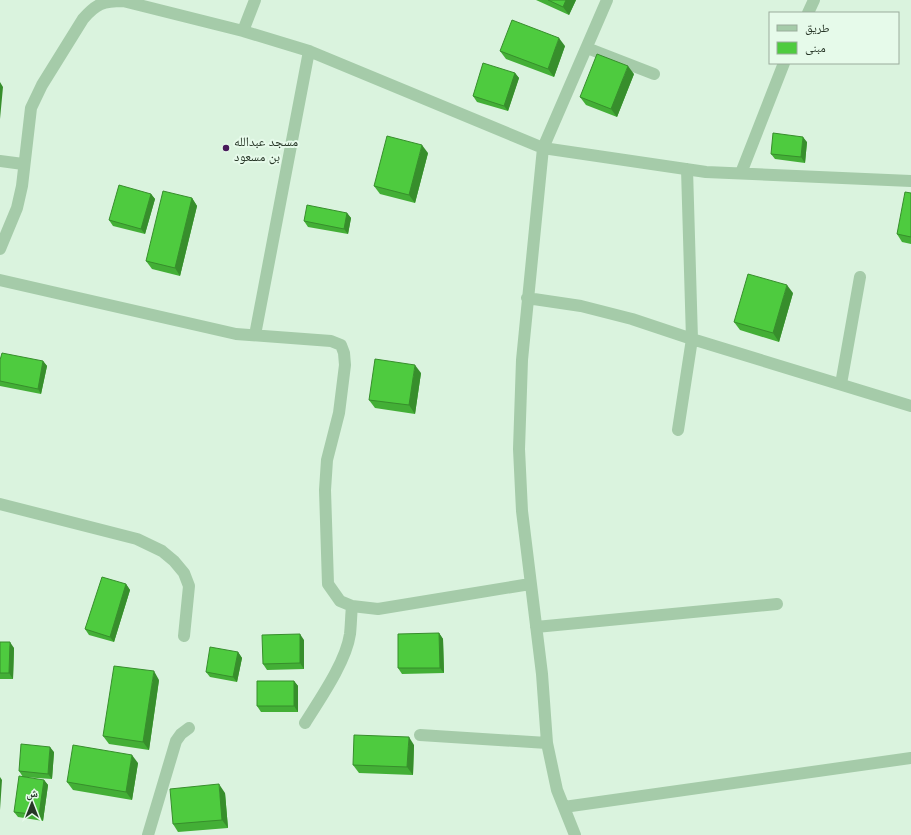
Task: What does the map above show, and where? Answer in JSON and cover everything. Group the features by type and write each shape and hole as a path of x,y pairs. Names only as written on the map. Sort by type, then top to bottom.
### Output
{"street":[{"path":"243,31 255,0"},
{"path":"575,835 557,790 547,743 542,674 522,511 519,449 522,360 543,148 607,0"},
{"path":"808,12 814,0"},
{"path":"0,249 17,208 22,186 23,164 31,108 42,85 83,19 92,9 100,4 110,1 123,1 243,31 309,51 543,148 706,172 911,181"},
{"path":"586,48 654,74"},
{"path":"255,336 309,51"},
{"path":"741,173 784,64"},
{"path":"0,161 23,164"},
{"path":"678,430 692,339 687,169"},
{"path":"841,384 860,278"},
{"path":"0,280 236,334 331,341 341,345 346,365 339,413 327,460 325,490 328,584 340,601 352,606 378,608 530,584"},
{"path":"527,298 563,303 632,319 692,339 911,406"},
{"path":"0,504 137,539 162,551 174,561 184,573 189,586 184,636"},
{"path":"536,628 777,604"},
{"path":"305,723 342,659 350,636 352,606"},
{"path":"148,835 176,740 189,728"},
{"path":"420,735 547,743"},
{"path":"564,807 911,758"}],"building":[{"path":"548,0 566,0 563,7"},
{"path":"512,20 559,38 548,69 500,51"},
{"path":"597,54 628,66 611,109 580,97"},
{"path":"483,63 515,73 504,106 473,96"},
{"path":"773,133 803,137 801,157 771,154"},
{"path":"387,136 422,145 409,195 374,186"},
{"path":"119,185 151,194 141,229 109,220"},
{"path":"163,191 192,198 175,268 146,261"},
{"path":"905,192 911,193 911,237 897,234"},
{"path":"307,205 347,213 344,229 304,221"},
{"path":"748,274 787,285 773,333 734,322"},
{"path":"2,353 43,361 38,389 0,381 0,360"},
{"path":"375,359 415,365 409,405 369,400"},
{"path":"102,577 126,584 110,637 85,629"},
{"path":"439,633 440,668 398,668 398,634"},
{"path":"300,634 300,663 263,664 262,635"},
{"path":"0,642 10,642 9,673 0,673"},
{"path":"210,647 238,652 233,677 206,672"},
{"path":"114,666 154,671 143,742 103,736"},
{"path":"257,681 294,681 294,706 257,706"},
{"path":"354,735 409,737 407,767 353,765"},
{"path":"21,744 50,747 48,774 19,771"},
{"path":"73,745 132,755 126,792 67,782"},
{"path":"19,776 44,780 39,815 14,812"},
{"path":"219,784 222,820 173,824 170,789"}],"place":[{"name":"مسجد عبدالله بن مسعود","path":"226,148"}]}
